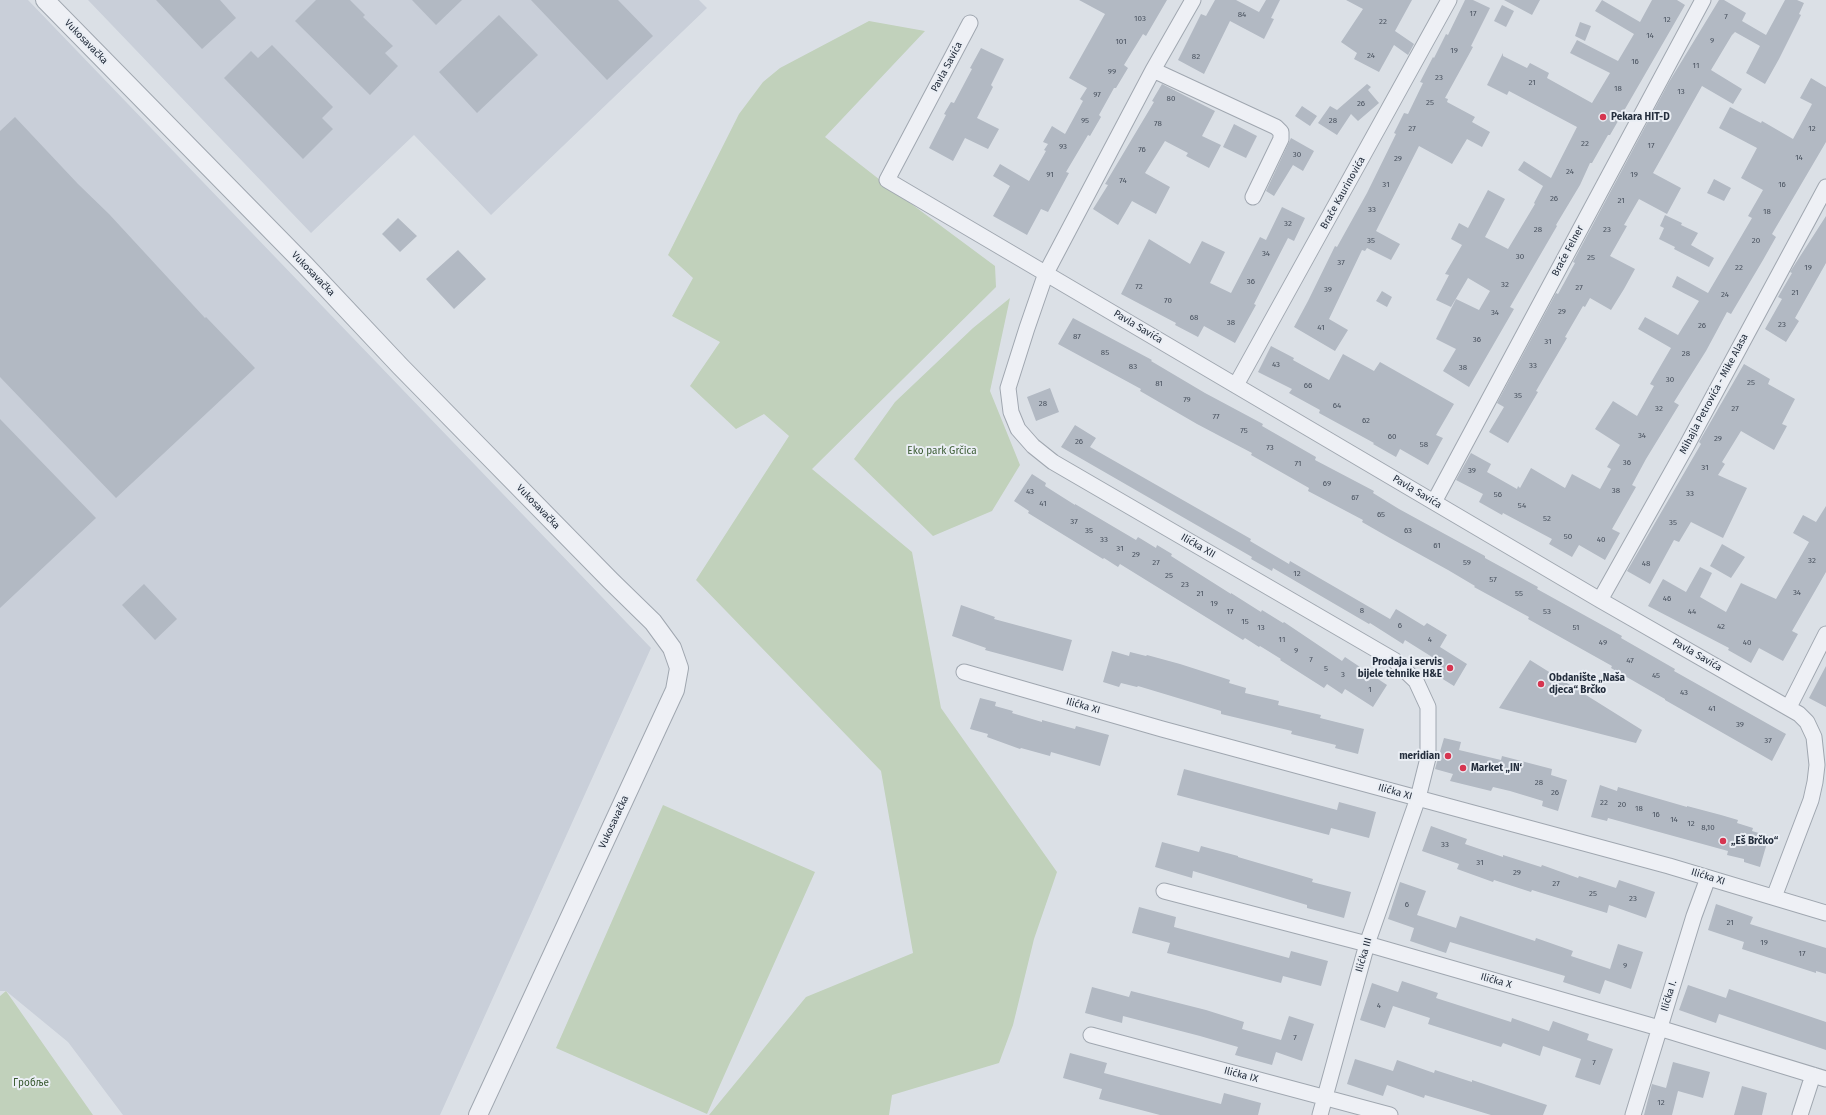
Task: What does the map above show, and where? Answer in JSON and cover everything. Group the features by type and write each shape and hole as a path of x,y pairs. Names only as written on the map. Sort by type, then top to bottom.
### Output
{"street":[{"name":"Vukosavačka","path":"45,0 305,265 405,372 611,582 653,622 672,648 679,668 675,690 478,1115"},
{"path":"1046,273 1153,70 1193,0"},
{"name":"Braće Kaurinovića","path":"1236,385 1449,0"},
{"name":"Braće Felner","path":"1434,502 1703,0"},
{"name":"Pavla Savića","path":"970,24 887,180 1600,600 1799,714 1806,722 1814,737 1817,765 1811,800 1774,897"},
{"path":"1153,70 1278,129 1281,139 1253,197"},
{"name":"Mihajla Petrovića - Mike Alasa","path":"1600,600 1687,445 1826,187"},
{"name":"Ilićka XII","path":"1046,273 1008,388 1011,412 1018,429 1033,446 1053,462 1394,660 1416,681 1428,707 1428,758 1418,798"},
{"path":"1789,707 1826,634"},
{"name":"Ilićka XI","path":"964,672 1162,729 1708,878 1826,913"},
{"name":"Ilićka III","path":"1320,1115 1367,944 1418,798"},
{"name":"Ilićka I.","path":"1633,1115 1694,916 1708,878"},
{"name":"Ilićka X","path":"1164,891 1367,944 1659,1028 1819,1077"},
{"name":"Ilićka IX","path":"1092,1035 1390,1115"},
{"path":"1800,1115 1819,1077"}],"shaded area":[{"path":"0,0 28,0 651,648 440,1115 123,1115 68,1042 6,991 0,991"},
{"path":"88,0 699,0 707,8 491,215 414,135 311,233"}],"green space":[{"path":"869,21 925,31 825,137 898,194 995,266 996,287 812,469 912,552 941,708 1057,872 1034,939 1013,1025 999,1063 892,1095 889,1115 709,1115 806,997 913,953 881,771 696,580 789,436 764,414 736,429 690,386 720,342 672,316 693,278 668,255 739,114 763,82 780,68"},
{"name":"Eko park Grčica","path":"1010,298 990,391 1020,465 992,511 933,536 854,459 895,402 973,328"},
{"path":"663,805 815,872 707,1114 556,1048"},
{"name":"Гробље","path":"6,991 93,1115 0,1115 0,996"}],"building":[{"path":"156,0 220,0 236,18 202,49"},
{"path":"316,0 350,0 365,15 363,17 393,46 385,53 398,66 370,95 295,21"},
{"path":"412,0 462,0 436,25"},
{"path":"531,0 618,0 653,36 607,80"},
{"path":"1079,0 1167,0 1146,36 1143,34 1124,65 1128,68 1116,88 1114,88 1099,115 1101,117 1090,136 1088,135 1066,172 1069,173 1048,212 1041,209 1027,235 993,216 1010,186 993,176 1000,164 1029,181 1046,151 1044,150 1048,144 1043,142 1052,126 1065,134 1083,101 1080,99 1087,88 1069,78 1105,14"},
{"path":"1215,0 1236,0 1259,12 1266,0 1280,0 1271,18 1274,19 1264,39 1230,21 1204,74 1178,60 1201,14 1206,16"},
{"path":"1346,0 1412,0 1395,31 1414,44 1408,55 1394,45 1379,72 1354,59 1357,53 1341,42 1363,9"},
{"path":"1465,0 1473,0 1490,8 1471,46 1473,47 1445,98 1448,99 1447,102 1475,117 1472,122 1490,132 1482,147 1467,139 1452,164 1419,146 1376,231 1400,244 1391,260 1367,248 1365,251 1362,250 1329,319 1348,330 1335,351 1294,327 1335,246 1337,247 1367,193 1396,134 1394,133 1404,113 1408,114 1423,83 1420,82 1446,34 1448,35"},
{"path":"1504,0 1540,0 1532,15"},
{"path":"1602,0 1640,22 1652,0 1677,0 1685,5 1610,135 1608,135 1592,163 1590,163 1580,185 1510,307 1514,309 1469,387 1443,371 1456,349 1436,339 1456,299 1479,310 1490,291 1468,278 1451,307 1436,300 1449,275 1445,274 1462,245 1451,239 1459,223 1468,228 1488,190 1505,199 1485,237 1508,249 1535,204 1534,203 1543,186 1518,170 1524,161 1551,178 1577,127 1509,91 1507,95 1487,85 1503,53 1503,56 1527,68 1530,63 1549,73 1547,78 1592,103 1610,73 1570,53 1577,40 1618,61 1634,34 1595,11"},
{"path":"1719,0 1724,0 1746,13 1742,21 1766,35 1785,0 1797,0 1804,3 1799,14 1801,15 1765,84 1746,73 1760,46 1735,32 1732,35 1711,70 1742,89 1733,104 1702,86 1653,173 1681,188 1667,214 1639,199 1624,225 1627,226 1610,256 1635,269 1611,310 1590,298 1585,307 1583,306 1565,337 1567,338 1536,391 1538,392 1508,443 1489,432 1504,407 1497,403 1556,293 1558,294 1575,263 1573,262 1669,82"},
{"path":"1502,5 1514,11 1506,27 1494,21"},
{"path":"499,15 538,55 477,113 439,72"},
{"path":"1580,22 1591,26 1585,41 1575,36"},
{"path":"272,45 333,107 322,118 333,129 303,159 224,78 251,51 258,58"},
{"path":"981,48 1004,59 991,85 993,87 977,118 999,129 988,149 965,138 953,161 929,148 946,115 944,114 951,102 954,103"},
{"path":"1811,78 1826,87 1826,142 1772,234 1776,237 1763,260 1731,314 1727,312 1706,351 1674,402 1679,405 1646,459 1632,485 1636,487 1612,529 1620,533 1605,560 1579,545 1572,557 1549,544 1552,539 1479,502 1483,494 1456,480 1471,453 1491,464 1487,472 1517,489 1518,486 1520,488 1531,468 1565,488 1572,474 1600,489 1611,469 1607,467 1620,445 1595,429 1613,401 1637,416 1654,386 1650,384 1671,348 1638,329 1645,317 1678,335 1699,301 1672,287 1677,276 1708,293 1752,218 1748,216 1763,190 1741,178 1757,148 1719,128 1730,107 1761,123 1762,121 1793,139 1812,104 1800,98"},
{"path":"1162,84 1215,111 1202,136 1221,145 1209,168 1186,156 1188,153 1165,141 1145,173 1170,187 1156,214 1132,201 1118,225 1093,209 1108,185 1105,184 1154,102 1152,101"},
{"path":"1367,84 1371,87 1368,90 1379,103 1358,121 1351,114 1337,135 1318,123 1330,106 1337,110"},
{"path":"1302,106 1317,116 1310,126 1295,116"},
{"path":"15,117 78,184 109,214 205,318 206,317 255,368 116,498 0,377 0,131"},
{"path":"1234,124 1257,136 1246,158 1223,147"},
{"path":"1291,138 1314,151 1303,171 1293,165 1274,196 1266,191"},
{"path":"1714,179 1731,188 1724,201 1707,193"},
{"path":"1282,207 1305,218 1294,241 1288,238 1254,304 1256,305 1235,343 1204,326 1198,337 1175,325 1176,323 1121,294 1149,239 1190,264 1202,241 1225,252 1210,283 1231,293 1260,237 1266,240"},
{"path":"1665,215 1698,233 1691,245 1714,258 1709,267 1674,249 1675,247 1659,239 1664,228 1660,226"},
{"path":"1826,216 1826,263 1795,318 1799,321 1786,342 1765,329 1782,299 1778,297 1792,273 1790,272"},
{"path":"398,218 417,236 400,252 382,234"},
{"path":"458,250 486,279 454,309 426,279"},
{"path":"1382,291 1392,297 1387,307 1376,301"},
{"path":"1073,318 1152,360 1151,361 1205,393 1263,424 1262,426 1316,457 1315,460 1374,491 1373,493 1399,509 1485,556 1485,558 1538,587 1537,589 1622,636 1621,638 1675,669 1674,671 1786,734 1772,761 1611,668 1612,666 1528,619 1529,617 1362,522 1363,520 1308,491 1309,488 1251,455 1252,453 1197,424 1140,391 1141,389 1058,344"},
{"path":"1271,346 1294,358 1293,360 1329,380 1343,354 1374,371 1380,362 1454,404 1436,435 1443,438 1428,465 1400,449 1396,457 1373,444 1374,443 1319,413 1320,410 1289,393 1292,389 1258,372"},
{"path":"1744,364 1770,379 1768,384 1795,399 1782,424 1787,426 1774,450 1741,431 1722,462 1725,464 1718,475 1747,488 1723,538 1691,522 1679,542 1674,540 1650,584 1627,571 1701,444 1699,442"},
{"path":"1050,388 1059,412 1036,421 1027,397"},
{"path":"0,419 96,518 0,608"},
{"path":"1075,425 1096,438 1090,447 1251,539 1250,541 1289,564 1290,561 1390,619 1396,609 1424,626 1427,623 1447,635 1440,647 1467,664 1454,686 1433,673 1440,662 1405,640 1403,644 1370,623 1369,624 1273,568 1272,571 1251,559 1252,557 1061,447"},
{"path":"1032,474 1046,483 1045,486 1075,505 1136,540 1138,537 1156,548 1157,545 1172,554 1171,556 1231,594 1261,612 1262,610 1283,623 1284,622 1342,661 1345,657 1387,685 1373,707 1345,689 1342,694 1327,684 1324,688 1260,646 1259,647 1245,638 1243,640 1120,564 1118,567 1104,558 1103,559 1028,513 1029,511 1014,501"},
{"path":"1826,506 1826,572 1792,631 1798,634 1783,661 1759,648 1751,663 1728,650 1729,648 1648,606 1663,579 1686,592 1700,567 1712,573 1700,597 1726,612 1741,583 1776,599 1809,542 1793,533 1803,515 1816,522"},
{"path":"1722,544 1745,557 1731,578 1710,566"},
{"path":"144,584 177,619 155,640 122,605"},
{"path":"961,605 995,617 994,619 1072,640 1063,671 985,650 986,648 952,636"},
{"path":"1112,651 1129,656 1130,652 1147,655 1180,664 1230,680 1229,683 1246,688 1245,693 1279,701 1278,705 1321,715 1320,718 1364,729 1358,754 1335,748 1336,745 1291,734 1292,731 1221,714 1221,711 1138,686 1121,683 1119,687 1103,682"},
{"name":"Obdanište „Naša djeca“ Brčko","path":"1530,660 1642,730 1636,743 1499,708"},
{"path":"1826,666 1826,707 1809,698"},
{"path":"980,698 996,702 995,706 1013,711 1012,713 1042,722 1042,720 1075,729 1076,726 1109,735 1100,766 1051,752 1050,756 1021,748 1020,749 987,737 988,734 970,729"},
{"path":"1444,738 1461,742 1459,750 1501,760 1502,756 1552,769 1551,775 1567,780 1558,811 1542,806 1543,801 1510,791 1493,787 1491,791 1450,781 1453,774 1435,769"},
{"path":"1184,769 1337,810 1339,802 1376,812 1369,838 1331,828 1329,835 1177,795"},
{"path":"1600,785 1617,791 1618,787 1738,820 1737,823 1753,828 1752,831 1769,836 1760,867 1744,862 1744,859 1727,855 1728,851 1608,818 1607,821 1591,817"},
{"path":"1431,826 1467,839 1465,844 1503,857 1503,855 1541,867 1542,865 1578,878 1579,876 1616,888 1619,880 1655,892 1646,918 1609,905 1607,913 1532,890 1531,892 1494,880 1493,882 1457,869 1459,864 1422,851"},
{"path":"1162,842 1199,852 1201,846 1313,879 1312,882 1351,892 1344,918 1307,908 1307,905 1193,871 1192,878 1155,867"},
{"path":"1400,882 1426,891 1417,915 1456,928 1460,916 1535,941 1536,938 1573,951 1571,956 1610,969 1618,944 1643,952 1631,989 1605,980 1600,994 1563,982 1565,976 1450,942 1446,953 1410,941 1414,928 1388,919"},
{"path":"1716,904 1753,917 1750,924 1826,948 1826,974 1816,971 1816,973 1742,949 1744,942 1708,930"},
{"path":"1139,907 1176,917 1174,927 1289,958 1291,951 1328,961 1321,986 1283,976 1281,983 1167,953 1170,943 1132,933"},
{"path":"1402,981 1438,993 1436,998 1511,1022 1512,1018 1549,1031 1553,1021 1589,1034 1587,1040 1613,1049 1600,1085 1575,1077 1581,1059 1543,1046 1540,1056 1503,1043 1501,1047 1428,1024 1430,1018 1393,1006 1385,1028 1360,1020 1372,983 1398,992"},
{"path":"1688,985 1726,998 1729,989 1826,1022 1826,1050 1719,1014 1716,1023 1679,1010"},
{"path":"1092,987 1129,997 1131,991 1206,1010 1244,1022 1242,1029 1281,1040 1289,1016 1314,1024 1302,1061 1276,1052 1272,1065 1235,1055 1238,1047 1200,1036 1123,1016 1122,1023 1085,1013"},
{"path":"1070,1053 1107,1063 1104,1073 1221,1104 1224,1093 1261,1103 1258,1115 1160,1115 1099,1099 1102,1089 1063,1078"},
{"path":"1355,1059 1393,1071 1397,1060 1434,1073 1435,1070 1472,1082 1472,1080 1547,1105 1543,1115 1491,1115 1425,1095 1424,1098 1387,1085 1383,1096 1347,1084"},
{"path":"1673,1062 1710,1072 1703,1098 1678,1091 1672,1115 1644,1115 1652,1084 1666,1088"},
{"path":"1742,1086 1767,1093 1762,1115 1734,1115"}],"place":[{"name":"Pekara HIT-D","path":"1603,117"},
{"name":"Prodaja i servis bijele tehnike H&E","path":"1450,668"},
{"name":"Obdanište „Naša djeca“ Brčko","path":"1541,684"},
{"name":"meridian","path":"1448,756"},
{"name":"Market „IN‘","path":"1463,768"},
{"name":"„Eš Brčko“","path":"1723,841"}]}
